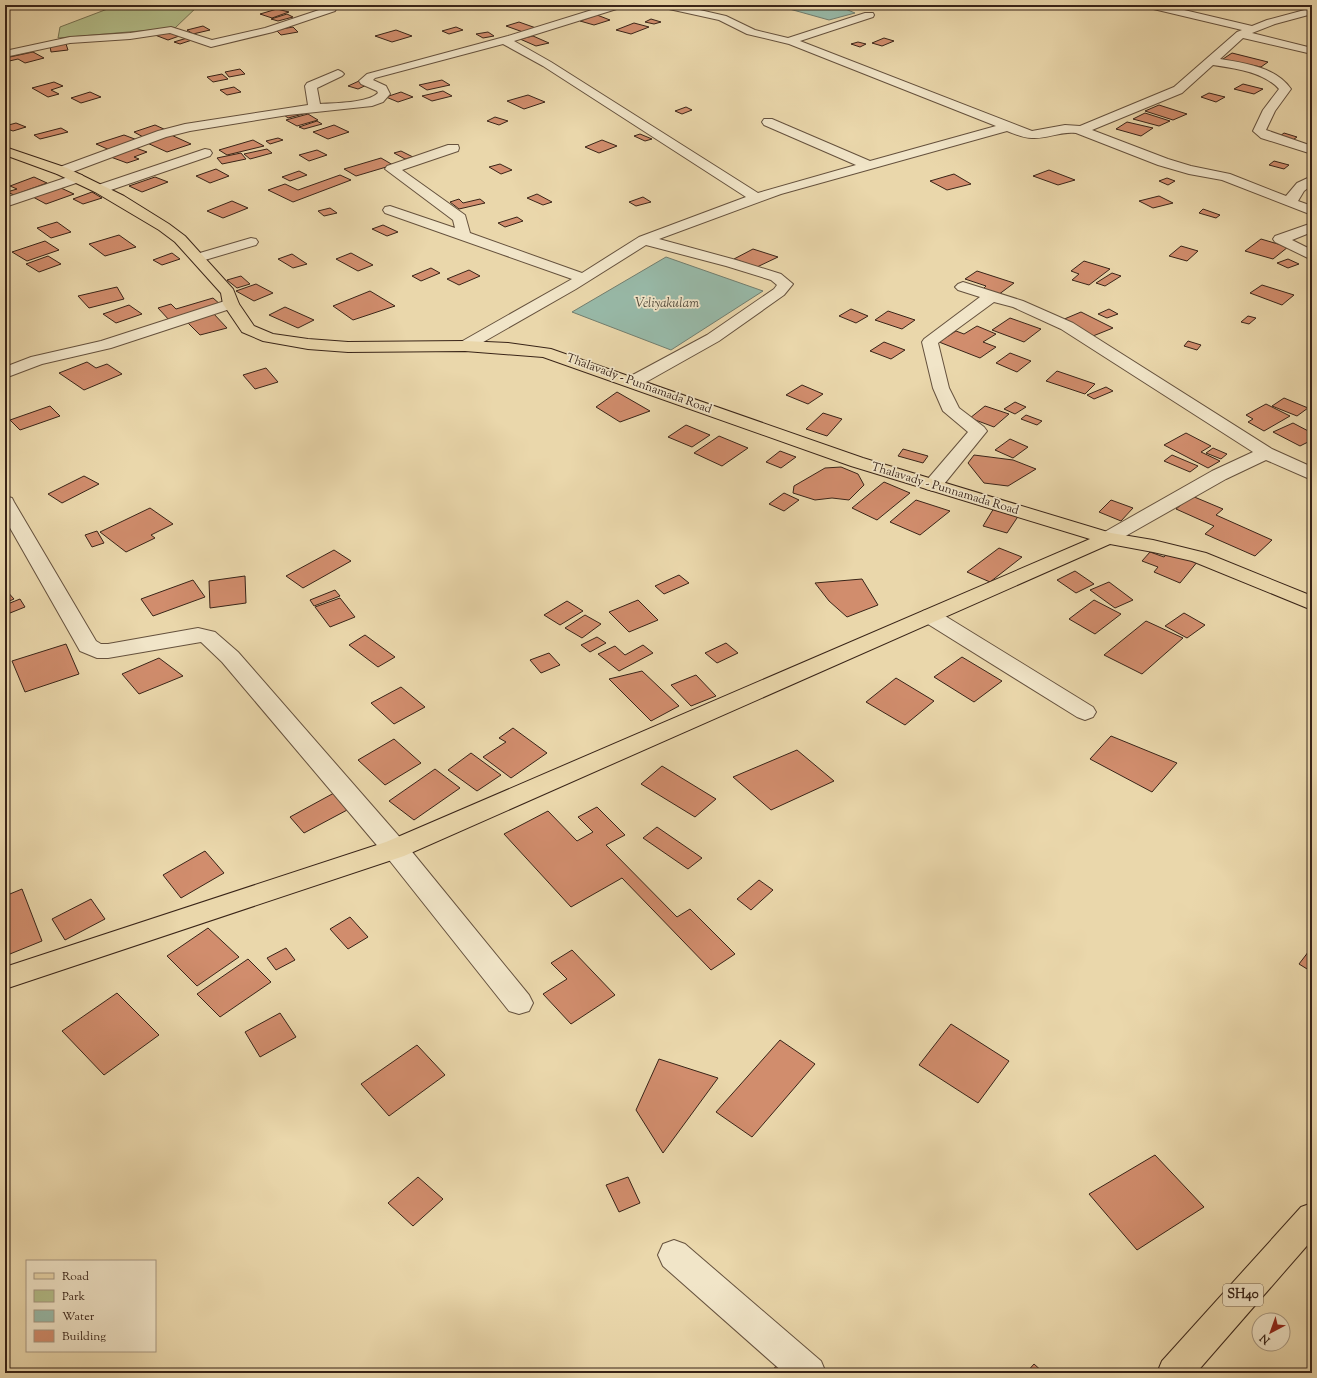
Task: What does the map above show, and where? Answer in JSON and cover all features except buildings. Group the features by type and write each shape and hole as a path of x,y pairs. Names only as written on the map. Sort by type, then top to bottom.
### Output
{"main road":[{"name":"Thalavady - Punnamada Road","path":"5,150 69,174 100,189 120,199 164,227 180,239 228,292 231,304 248,329 269,338 289,342 348,347 465,346 545,352 562,356 858,462 1108,538 1154,546 1199,557 1312,604"},
{"path":"5,978 395,849 1108,538"},
{"name":"SH40","path":"1174,1373 1312,1217"}],"street":[{"path":"5,203 162,134 189,127 281,112 355,105 375,101 382,97 383,90 365,82 371,76 504,40 619,5"},
{"path":"664,5 722,18 751,32 789,41 1023,133 1034,135 1069,128 1081,130 1163,162 1189,170 1226,177 1312,211"},
{"path":"1149,5 1253,29"},
{"path":"5,54 70,40 130,36 171,30 211,44 269,30 331,9"},
{"path":"1081,130 1178,90 1241,34 1271,22 1312,11"},
{"path":"789,41 869,15"},
{"path":"1241,34 1312,51"},
{"path":"504,40 547,64 757,198"},
{"path":"1212,61 1266,74 1282,83 1285,89 1269,110 1259,131 1265,136 1312,150"},
{"path":"315,108 311,86 338,74"},
{"path":"768,122 870,166"},
{"path":"465,346 583,278 644,240 776,191 1008,127"},
{"path":"453,148 392,169 460,218 464,237"},
{"path":"100,189 205,152"},
{"path":"1290,202 1296,191 1306,182 1312,180"},
{"path":"390,210 583,278"},
{"path":"1312,227 1280,239 1312,256"},
{"path":"633,382 713,338 779,292 785,284 776,278 731,263 644,240"},
{"path":"198,258 251,242"},
{"path":"963,287 1018,304 1067,326 1266,453 1312,474"},
{"path":"933,485 978,431 952,411 941,388 930,342 992,296"},
{"path":"5,373 37,360 105,344 231,304"},
{"path":"1108,538 1218,475 1266,453"},
{"path":"5,502 88,646 97,651 108,651 198,635 208,637 230,657 395,849 519,1002"},
{"path":"930,616 1085,712"},
{"path":"674,1256 809,1373"}],"green space":[{"path":"118,5 199,5 175,28 58,38 60,27"}],"water":[{"path":"775,5 836,5 855,13 829,20"},
{"name":"Veliyakulam","path":"666,257 763,291 671,350 572,312"}]}
